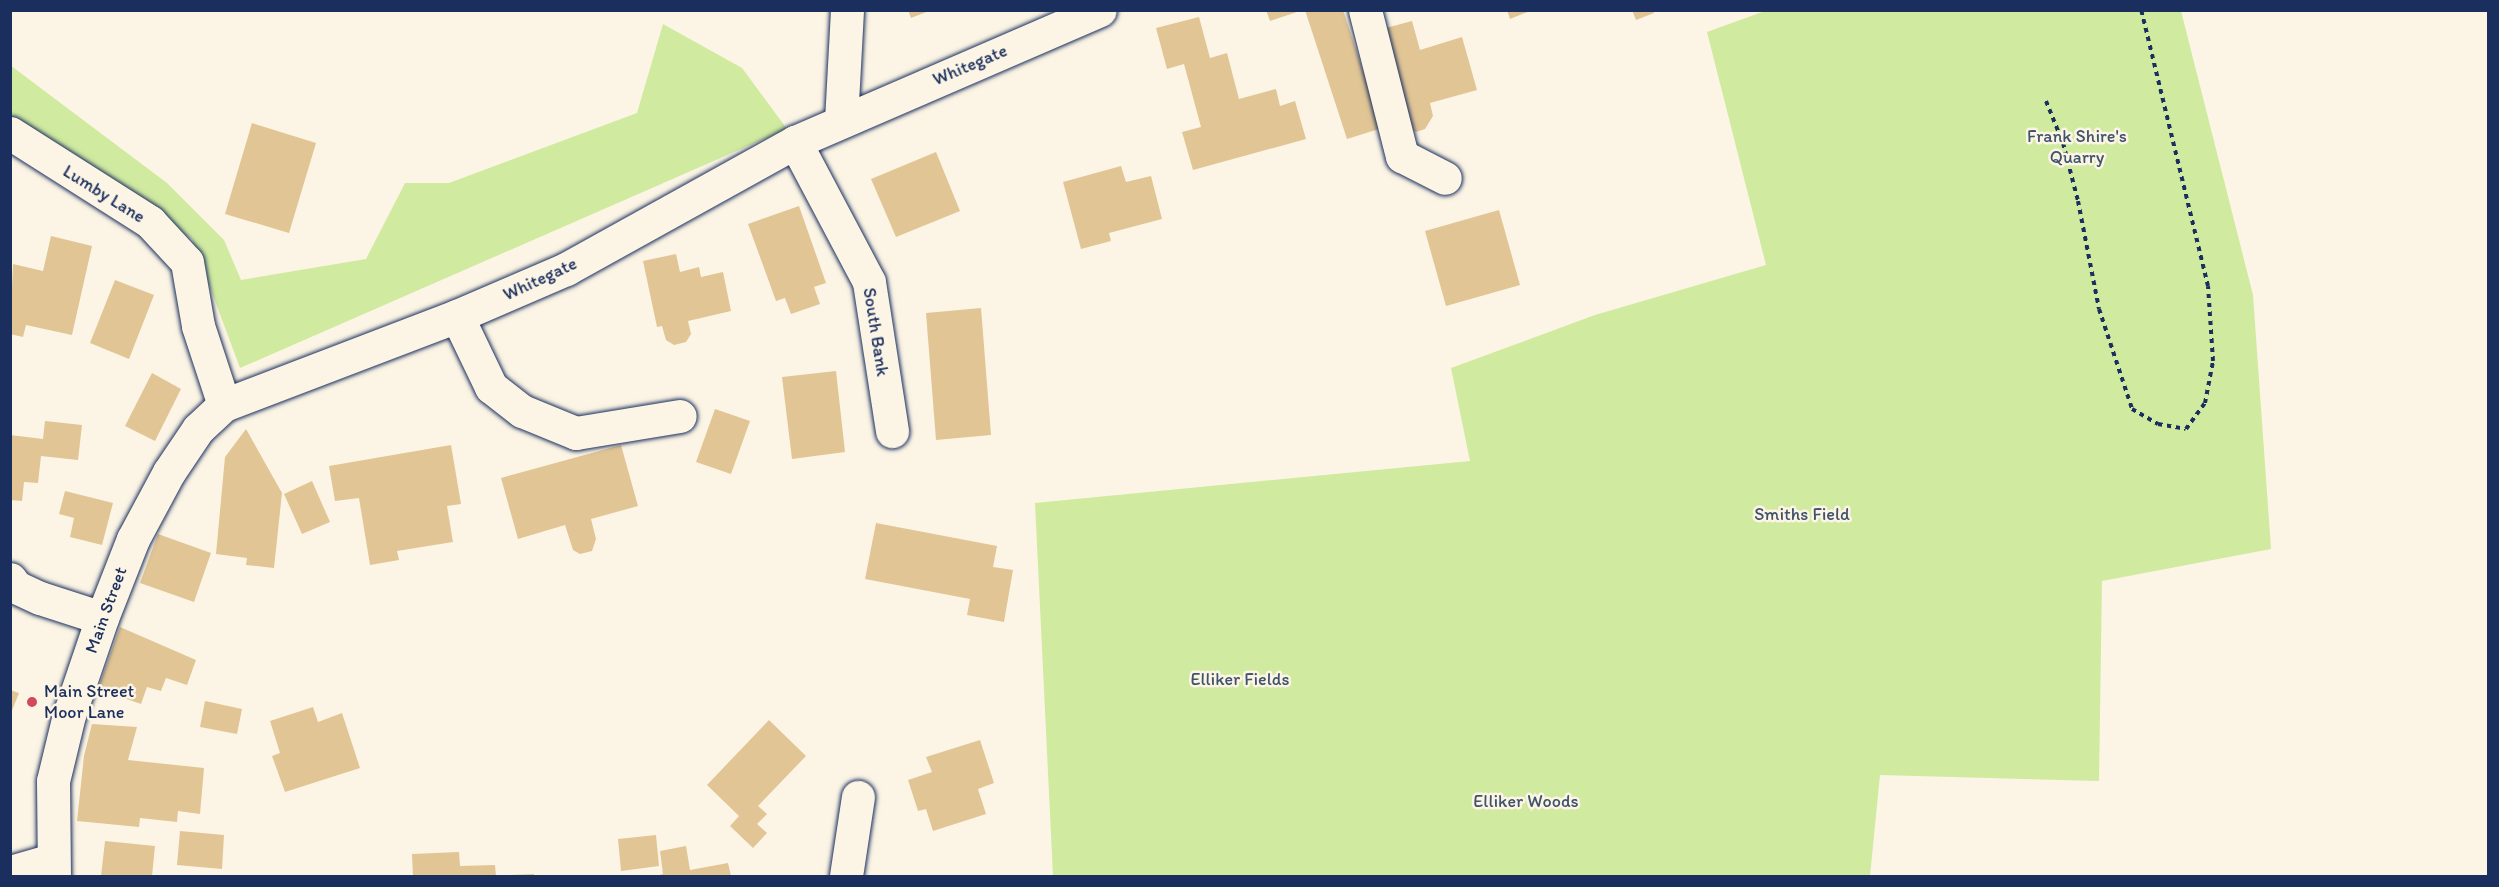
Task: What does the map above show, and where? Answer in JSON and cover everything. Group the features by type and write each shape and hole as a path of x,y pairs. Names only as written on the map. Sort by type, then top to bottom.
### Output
{"street":[{"path":"841,121 847,10"},
{"name":"Whitegate","path":"225,405 457,315 566,268 795,142 1100,10"},
{"path":"1365,10 1402,156 1445,178"},
{"name":"Lumby Lane","path":"10,133 150,222 187,262 198,326 225,405"},
{"name":"South Bank","path":"795,142 869,282 892,431"},
{"path":"457,315 491,387 522,411 576,433 680,416"},
{"name":"Main Street","path":"53,868 53,781 69,715 102,618 133,539 169,472 198,429 225,405"},
{"path":"10,579 16,587 40,598 102,618"},
{"path":"846,876 858,796"},
{"path":"10,872 53,868"}],"path":[{"path":"2046,101 2063,143 2078,201 2098,309 2133,409 2158,424 2186,429 2205,403 2213,361 2208,286 2141,10"}],"green space":[{"path":"1765,11 2181,11 2253,295 2271,549 2102,581 2099,781 1880,775 1870,876 1053,876 1035,503 1470,461 1451,368 1595,315 1766,265 1707,32"},
{"path":"663,24 742,68 787,129 240,368 192,239 11,116 10,65 167,183 224,240 241,280 366,259 405,183 449,183 637,113"}],"building":[{"path":"908,10 929,10 929,11 911,18"},
{"path":"1266,10 1300,10 1300,11 1270,21"},
{"path":"1305,10 1343,10 1382,128 1347,139"},
{"path":"1507,10 1530,10 1530,11 1510,19"},
{"path":"1632,10 1653,10 1654,13 1636,20"},
{"path":"1199,17 1210,58 1227,53 1239,99 1276,89 1280,106 1295,101 1306,139 1193,170 1182,132 1201,127 1184,64 1167,69 1156,28"},
{"path":"1412,21 1420,50 1462,37 1477,90 1430,103 1433,116 1425,129 1416,132 1402,124 1384,59 1394,56 1386,28"},
{"path":"252,123 316,143 289,233 225,214"},
{"path":"936,152 960,211 896,237 871,179"},
{"path":"1121,166 1126,182 1151,176 1162,219 1109,233 1111,241 1081,249 1063,182"},
{"path":"799,206 826,283 814,287 820,304 791,314 785,298 776,301 748,224"},
{"path":"1499,210 1520,285 1446,306 1425,231"},
{"path":"51,236 92,246 72,335 26,325 23,337 10,334 13,264 43,271"},
{"path":"676,254 680,272 699,267 701,277 723,272 731,311 688,321 691,334 686,342 674,345 666,340 662,326 657,327 643,261"},
{"path":"115,280 154,295 129,359 90,343"},
{"path":"981,308 991,435 936,440 926,313"},
{"path":"836,371 845,452 792,459 782,377"},
{"path":"152,373 181,389 155,441 125,426"},
{"path":"715,409 750,421 731,474 696,462"},
{"path":"45,421 82,425 78,460 41,456 38,483 24,482 22,501 10,500 10,435 43,439"},
{"path":"246,429 282,493 274,568 246,565 247,558 216,554 225,457"},
{"path":"451,445 461,504 447,506 453,542 397,551 399,560 370,565 359,498 335,501 329,466"},
{"path":"621,445 638,506 591,519 596,539 592,551 580,554 573,550 565,525 518,539 501,478"},
{"path":"312,481 330,522 302,534 284,494"},
{"path":"65,491 113,503 102,545 70,537 74,518 59,514"},
{"path":"876,523 997,546 993,567 1013,570 1004,622 967,615 970,599 865,579"},
{"path":"158,534 211,553 194,602 140,583"},
{"path":"120,627 196,660 187,685 166,678 161,691 147,687 141,704 98,689"},
{"path":"10,690 19,693 11,713 10,713"},
{"path":"205,701 242,709 237,734 200,727"},
{"path":"313,707 318,722 342,713 360,768 285,792 272,756 280,753 270,721"},
{"path":"769,720 806,756 758,806 767,814 757,824 767,833 753,848 730,826 739,816 707,785"},
{"path":"92,724 137,727 128,760 204,768 200,814 178,811 177,822 140,818 139,827 77,821 84,756"},
{"path":"980,740 994,783 978,789 986,814 933,831 926,809 918,811 908,780 932,772 926,757"},
{"path":"180,831 224,835 222,869 177,865"},
{"path":"656,835 659,866 621,871 618,839"},
{"path":"105,841 155,846 152,876 101,876"},
{"path":"686,846 690,870 728,863 731,876 655,876 663,874 660,851"},
{"path":"459,852 460,866 495,865 496,876 413,876 412,854"},
{"path":"534,874 534,876 508,876 508,875"}],"place":[{"name":"Main Street Moor Lane","path":"32,702"}],"park label":[{"name":"Frank Shire's Quarry","path":"2077,147"},
{"name":"Smiths Field","path":"1802,514"},
{"name":"Elliker Fields","path":"1240,679"},
{"name":"Elliker Woods","path":"1526,801"}]}
